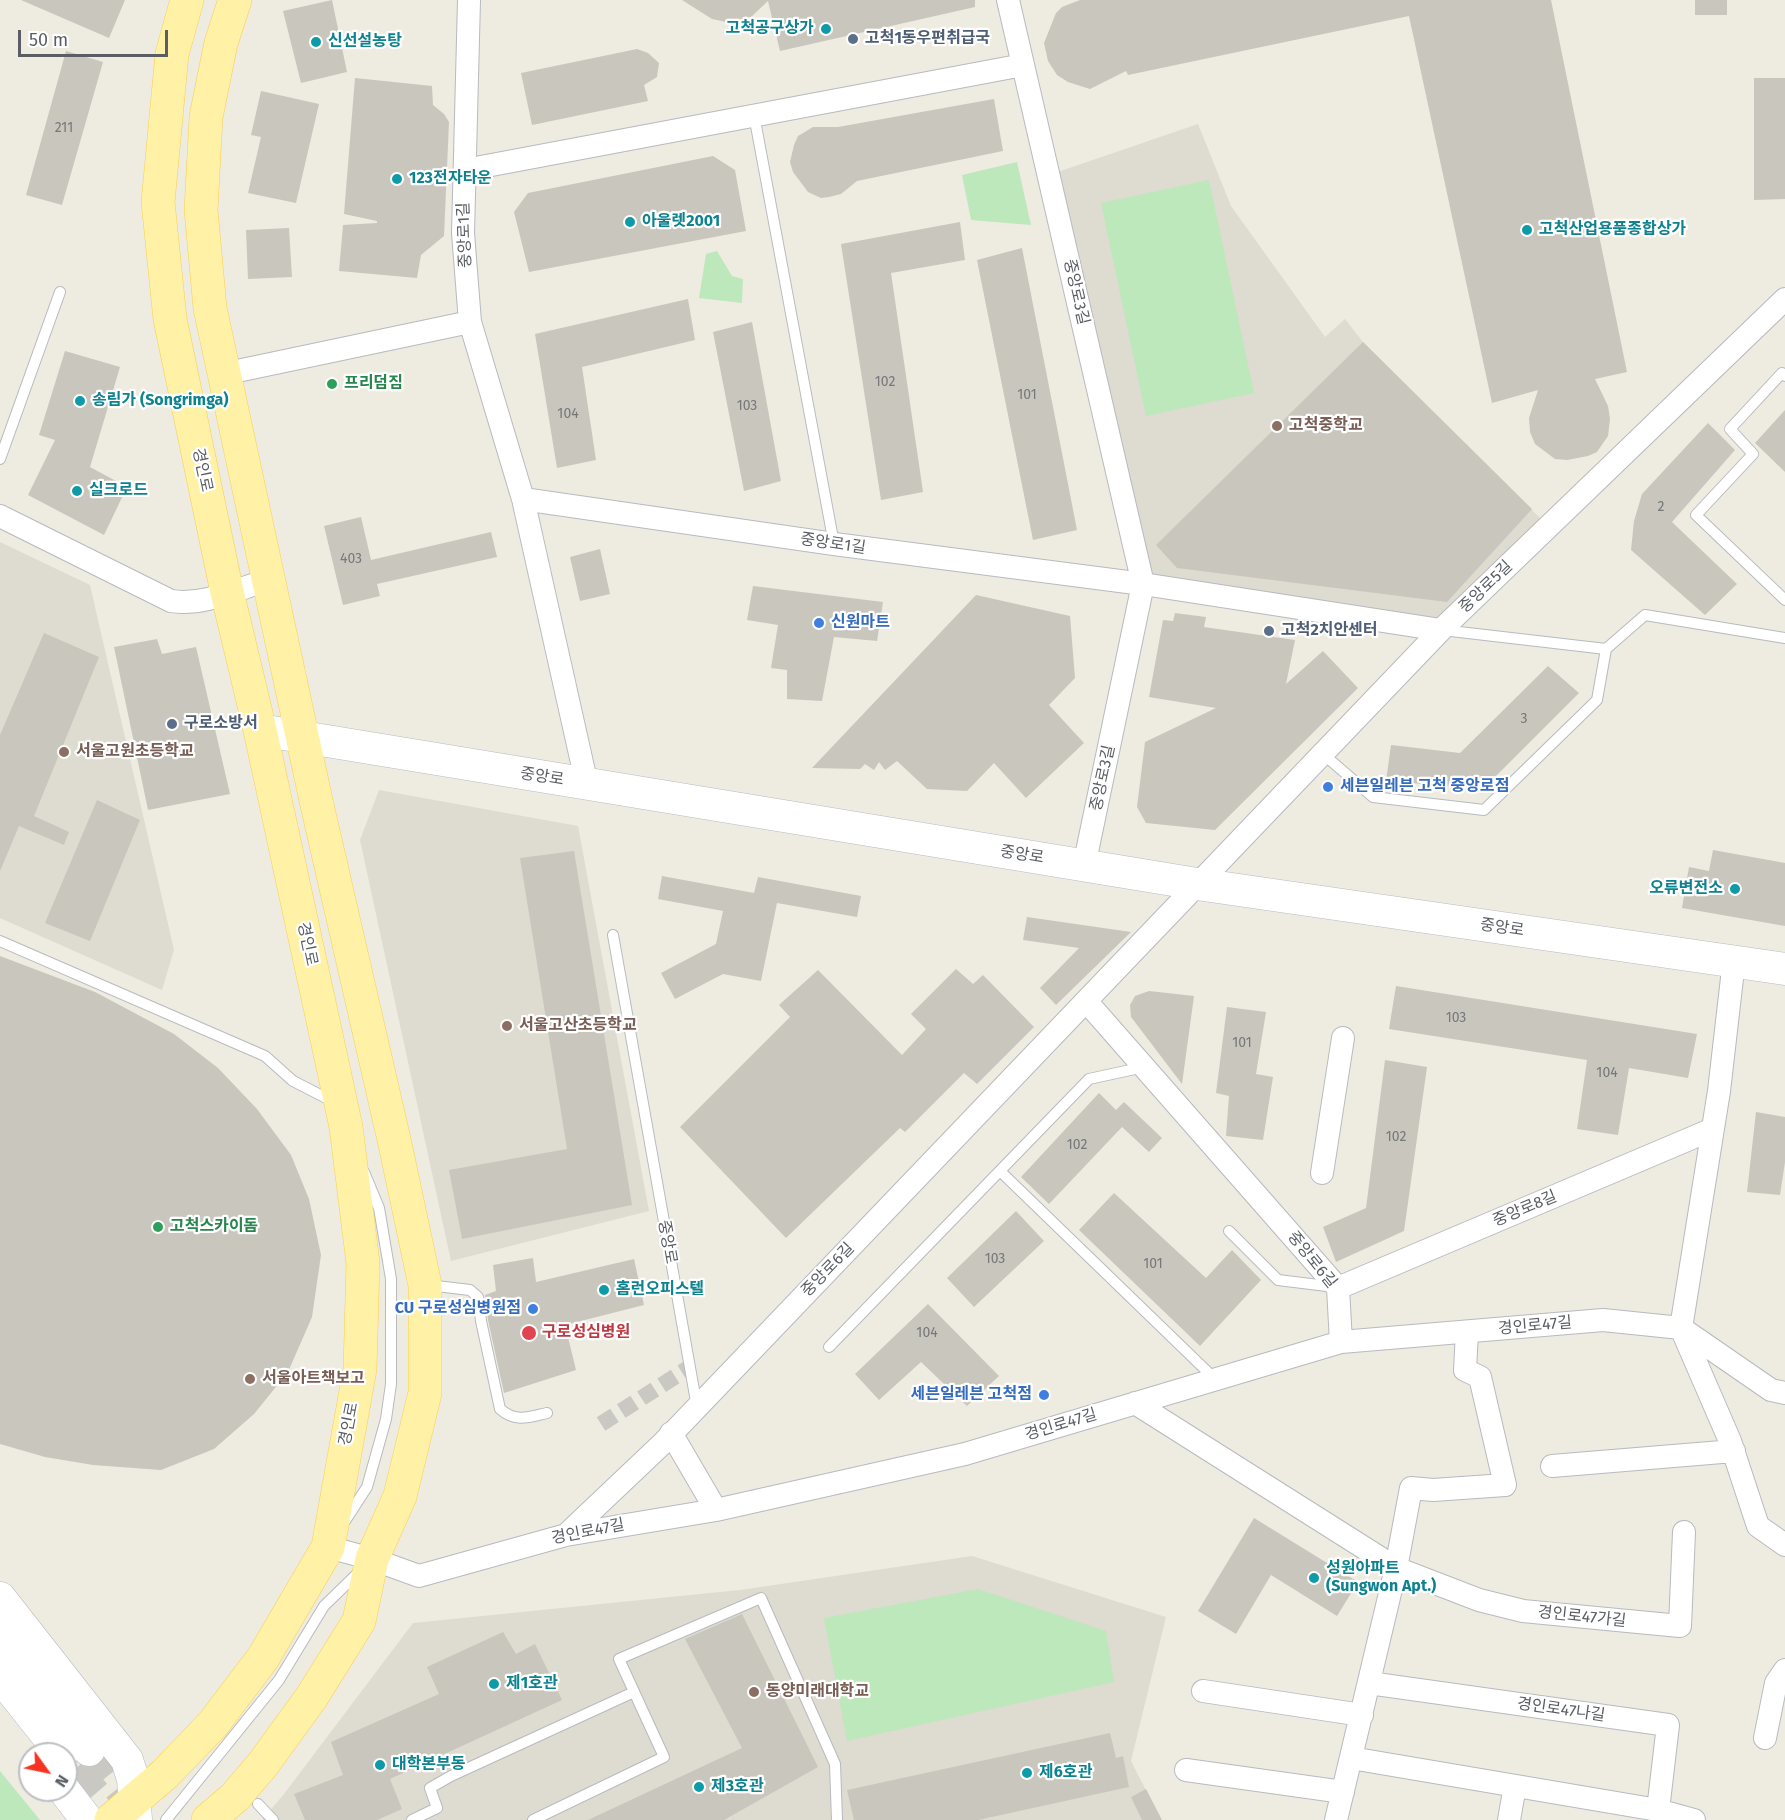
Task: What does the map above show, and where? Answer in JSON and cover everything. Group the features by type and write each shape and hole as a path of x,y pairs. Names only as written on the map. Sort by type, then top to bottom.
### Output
{"main road":[{"name":"경인로","path":"111,1820 135,1809 213,1724 263,1658 328,1547 360,1369 363,1263 344,1116 260,730 227,592 170,319 158,202 172,54 187,0"},
{"path":"208,1820 248,1810 262,1764 311,1698 358,1621 372,1559 400,1496 425,1393 425,1285 268,580 210,308 201,210 206,117 221,43 235,0"},
{"name":"중앙로","path":"260,730 1197,884 1785,969"},
{"path":"0,1598 127,1760 133,1779 135,1809"},
{"path":"0,1635 58,1742"},
{"path":"0,1676 53,1742"},
{"path":"0,1710 25,1742"},
{"path":"78,1789 87,1820"}],"street":[{"name":"중앙로1길","path":"469,0 463,233 470,322 523,499 587,784"},
{"name":"중앙로3길","path":"1008,0 1143,584 1084,866"},
{"path":"465,170 1023,64"},
{"name":"중앙로5길","path":"1197,884 1442,630 1785,299"},
{"path":"224,374 470,322"},
{"name":"중앙로1길","path":"523,499 834,544 1143,584"},
{"path":"0,516 171,601 185,603 199,601 268,580"},
{"path":"1143,584 1442,630"},
{"name":"중앙로6길","path":"566,1535 671,1434 1197,884"},
{"path":"1734,961 1713,1129 1681,1328 1734,1451 1758,1526 1785,1545"},
{"name":"중앙로6길","path":"1086,1001 1338,1288 1341,1342"},
{"path":"1322,1173 1343,1038"},
{"name":"중앙로8길","path":"1338,1288 1713,1129"},
{"name":"경인로47길","path":"328,1547 372,1559 419,1576 566,1535 716,1510 965,1454 1341,1342 1603,1320 1681,1328 1771,1390 1785,1393"},
{"path":"1336,1820 1396,1568 1411,1488 1433,1490 1505,1485 1480,1377 1465,1370 1467,1332"},
{"name":"경인로47가길","path":"1135,1403 1396,1568 1479,1600 1523,1611 1680,1626 1684,1532"},
{"path":"671,1434 716,1510"},
{"path":"1552,1466 1734,1451"},
{"path":"1765,1738 1782,1679"},
{"name":"경인로47나길","path":"1369,1683 1668,1725 1658,1810"},
{"path":"1203,1691 1362,1715"},
{"path":"1352,1758 1658,1810 1694,1820"},
{"path":"1186,1770 1343,1792"},
{"path":"1509,1820 1515,1786"}],"lane":[{"path":"754,115 834,544"},
{"path":"0,459 60,292"},
{"path":"1785,376 1782,373 1731,429 1753,454 1696,514 1785,600"},
{"path":"1323,754 1373,797 1484,810 1597,700 1606,650 1645,615 1785,638"},
{"path":"1442,630 1606,650"},
{"name":"중앙로","path":"613,936 697,1407"},
{"path":"0,941 264,1056 293,1082 344,1116"},
{"path":"829,1347 1089,1079 1145,1067"},
{"path":"1000,1171 1215,1379"},
{"path":"1229,1231 1278,1280 1338,1288"},
{"path":"425,1285 470,1290 477,1297 480,1321 500,1409 508,1416 518,1418 548,1413"},
{"path":"166,1820 279,1680 324,1606 372,1559"},
{"path":"532,1820 664,1757 619,1659 761,1598 835,1764 837,1820"},
{"path":"412,1820 437,1808 430,1788 451,1776 634,1692"},
{"path":"248,1810 273,1820"}],"shaded area":[{"name":"고척중학교","path":"1198,124 1231,206 1325,337 1345,319 1363,342 1549,527 1441,630 1143,584 1049,175"},
{"name":"서울고원초등학교","path":"0,542 90,585 174,950 162,990 0,918"},
{"name":"서울고산초등학교","path":"379,790 578,826 649,1211 451,1261 360,840"},
{"name":"동양미래대학교","path":"972,1556 1166,1617 1131,1761 1161,1820 262,1820 413,1623 740,1590"}],"green space":[{"path":"1017,162 1031,225 971,220 962,175"},
{"path":"1209,180 1254,393 1146,416 1101,203"},
{"path":"717,251 732,276 743,279 742,303 699,298 706,254"},
{"path":"978,1589 1106,1631 1114,1682 847,1741 824,1618"},
{"path":"0,1771 18,1793 18,1802 25,1802 40,1820 0,1820"}],"building":[{"path":"21,0 125,0 109,38"},
{"name":"신선설농탕","path":"332,0 347,72 301,83 283,11"},
{"name":"고척공구상가","path":"682,0 975,0 975,7 780,51 768,1 751,17 731,23 712,19"},
{"name":"고척산업용품종합상가","path":"1080,0 1551,0 1627,372 1595,379 1608,406 1610,419 1608,436 1597,452 1567,460 1555,459 1535,444 1530,432 1529,418 1538,390 1492,403 1409,16 1128,75 1126,71 1090,89 1068,82 1057,75 1048,61 1044,43 1056,13 1062,7"},
{"path":"1695,0 1727,0 1727,15 1695,15"},
{"path":"637,49 648,53 659,63 657,77 644,85 648,101 532,125 521,73"},
{"path":"66,51 103,62 62,205 26,195"},
{"name":"123전자타운","path":"355,78 432,86 433,105 444,114 449,122 444,236 421,255 417,278 339,271 343,225 377,223 377,221 344,214"},
{"path":"1754,78 1785,78 1785,199 1754,200"},
{"path":"261,91 319,104 296,203 248,193 261,137 251,135"},
{"path":"994,99 1003,151 857,181 841,194 821,198 808,192 793,172 790,162 798,136 813,127 838,127"},
{"name":"아울렛2001","path":"713,156 735,170 746,231 529,272 514,212 528,193"},
{"path":"960,222 965,260 891,273 923,492 881,500 841,244"},
{"path":"289,228 292,277 248,279 246,230"},
{"path":"1022,248 1077,530 1033,540 977,260"},
{"path":"688,299 695,340 582,367 596,460 557,468 535,334"},
{"path":"752,322 781,481 744,491 713,332"},
{"path":"1363,342 1532,509 1447,602 1177,568 1156,545"},
{"path":"65,351 120,367 90,467 127,487 104,535 28,495 55,440 39,435"},
{"path":"1785,410 1785,472 1755,443"},
{"path":"1708,423 1735,450 1672,522 1737,584 1705,615 1631,550 1634,521 1642,494"},
{"path":"361,517 371,560 491,532 497,557 377,584 380,596 343,605 324,526"},
{"path":"600,549 610,594 580,601 570,557"},
{"path":"753,586 883,602 877,641 834,637 822,701 787,699 787,670 771,668 778,625 747,620"},
{"path":"976,595 1070,616 1075,678 1049,705 1084,743 1026,798 994,763 967,791 927,789 897,761 885,770 879,762 874,770 865,764 860,769 812,768"},
{"path":"1175,613 1206,617 1204,627 1295,640 1286,684 1323,651 1358,688 1215,830 1146,823 1137,807 1145,742 1216,708 1149,697 1163,620 1173,621"},
{"path":"44,633 99,657 34,816 69,832 64,845 19,826 0,871 0,735"},
{"name":"구로소방서","path":"157,639 162,654 196,647 230,794 148,810 114,647"},
{"path":"1548,666 1579,693 1483,789 1386,781 1391,745 1460,753"},
{"path":"97,800 140,820 90,941 45,923"},
{"name":"오류변전소","path":"1713,850 1785,863 1785,926 1682,908 1689,867 1709,871"},
{"path":"574,851 632,1205 462,1239 449,1170 567,1149 520,858"},
{"path":"662,876 754,893 758,877 861,896 857,917 777,903 761,981 723,974 675,999 661,973 716,944 723,911 658,899"},
{"path":"1027,917 1131,932 1056,1005 1040,988 1079,948 1023,940"},
{"name":"고척스카이돔","path":"0,956 95,992 174,1034 218,1068 257,1109 291,1155 309,1199 321,1255 312,1317 288,1372 254,1414 214,1449 161,1470 93,1465 45,1457 0,1444"},
{"path":"956,969 973,984 983,975 1034,1027 977,1084 964,1073 905,1132 900,1128 786,1238 680,1127 790,1017 779,1005 818,970 902,1055 926,1029 911,1014"},
{"path":"1396,986 1697,1034 1688,1078 1629,1068 1618,1135 1577,1129 1587,1060 1389,1029"},
{"path":"1149,991 1194,996 1182,1084 1131,1017 1130,1005 1135,996"},
{"path":"1227,1007 1266,1012 1256,1074 1273,1077 1263,1140 1226,1136 1229,1096 1216,1093"},
{"path":"1385,1060 1427,1067 1404,1231 1336,1262 1323,1227 1366,1208"},
{"path":"1099,1093 1116,1110 1124,1102 1162,1138 1149,1152 1122,1127 1049,1204 1021,1177"},
{"path":"1756,1112 1785,1117 1785,1162 1780,1195 1747,1192"},
{"path":"1114,1193 1206,1278 1232,1250 1261,1280 1200,1346 1079,1230"},
{"path":"1016,1211 1044,1241 974,1307 947,1278"},
{"name":"구로성심병원","path":"533,1258 536,1282 634,1259 644,1305 565,1325 576,1370 504,1393 488,1320 485,1295 496,1291 493,1265"},
{"path":"928,1304 999,1376 967,1406 921,1362 879,1400 855,1374"},
{"name":"성원아파트 (Sungwon Apt.)","path":"1254,1518 1358,1582 1337,1616 1271,1575 1236,1634 1198,1611"},
{"path":"742,1614 818,1767 724,1820 588,1820 742,1748 685,1639"},
{"path":"503,1632 516,1654 535,1644 562,1700 390,1779 402,1809 377,1820 305,1820 294,1794 343,1775 331,1742 439,1694 427,1667"},
{"name":"제6호관","path":"1110,1733 1116,1758 1123,1756 1129,1787 978,1820 854,1820 847,1790"},
{"path":"1146,1789 1162,1820 1142,1820 1131,1797"}],"tunnel":[{"path":"601,1424 690,1367"},
{"path":"89,1750 144,1819"},
{"path":"78,1775 117,1820"}],"place":[{"name":"고척공구상가","path":"826,29"},
{"name":"고척1동우편취급국","path":"853,39"},
{"name":"신선설농탕","path":"316,42"},
{"name":"123전자타운","path":"397,179"},
{"name":"아울렛2001","path":"630,222"},
{"name":"고척산업용품종합상가","path":"1527,230"},
{"name":"프리덤짐","path":"332,384"},
{"name":"송림가 (Songrimga)","path":"80,401"},
{"name":"고척중학교","path":"1277,426"},
{"name":"실크로드","path":"77,491"},
{"name":"신원마트","path":"819,623"},
{"name":"고척2치안센터","path":"1269,631"},
{"name":"구로소방서","path":"172,724"},
{"name":"서울고원초등학교","path":"64,752"},
{"name":"세븐일레븐 고척 중앙로점","path":"1328,787"},
{"name":"오류변전소","path":"1735,889"},
{"name":"서울고산초등학교","path":"507,1026"},
{"name":"고척스카이돔","path":"158,1227"},
{"name":"홈런오피스텔","path":"604,1290"},
{"name":"CU 구로성심병원점","path":"533,1309"},
{"name":"구로성심병원","path":"529,1333"},
{"name":"서울아트책보고","path":"250,1379"},
{"name":"세븐일레븐 고척점","path":"1044,1395"},
{"name":"성원아파트 (Sungwon Apt.)","path":"1314,1578"},
{"name":"제1호관","path":"494,1684"},
{"name":"동양미래대학교","path":"754,1692"},
{"name":"대학본부동","path":"380,1765"},
{"name":"제6호관","path":"1027,1773"},
{"name":"제3호관","path":"699,1787"}]}
